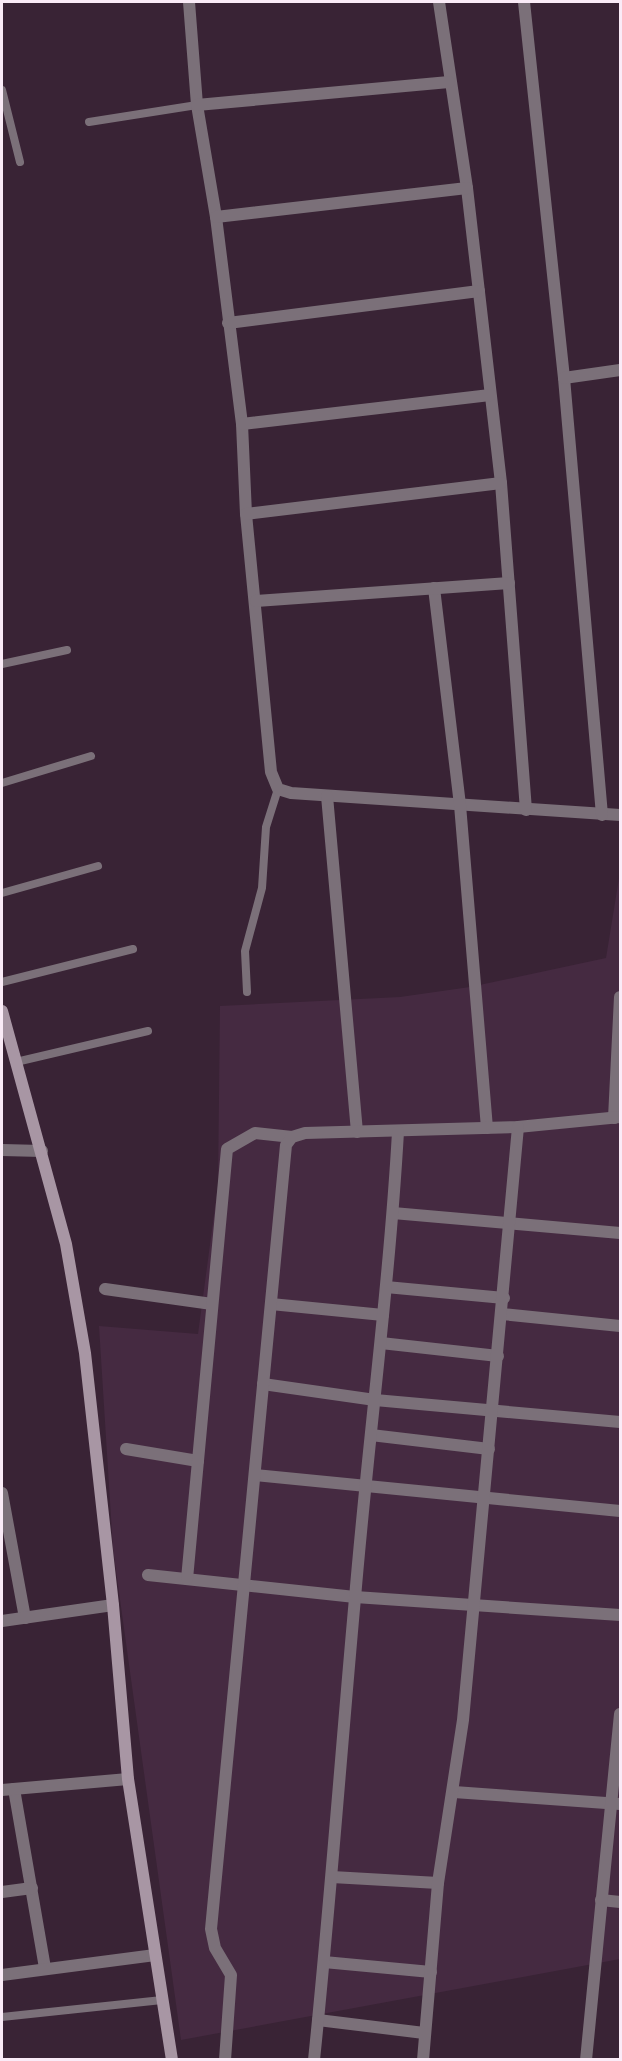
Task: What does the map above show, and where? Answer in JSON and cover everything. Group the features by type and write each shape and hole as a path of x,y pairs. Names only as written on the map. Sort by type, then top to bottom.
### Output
{"street":[{"path":"189,2 197,105 216,217 242,424 246,514 271,772 278,789 291,793 327,796 621,815"},
{"path":"439,2 467,188 501,483 526,810"},
{"path":"524,2 564,378 602,815"},
{"path":"197,105 450,82"},
{"path":"216,217 467,188"},
{"path":"228,323 479,291"},
{"path":"564,378 621,370"},
{"path":"242,424 490,395"},
{"path":"246,514 501,483"},
{"path":"256,601 509,583"},
{"path":"434,588 460,805 487,1128"},
{"path":"327,796 357,1132"},
{"path":"187,1579 226,1149 255,1133 292,1137 305,1133 518,1128 617,1118 621,997"},
{"path":"2,1011 66,1244 84,1353 113,1605 128,1779 172,2060"},
{"path":"423,2060 438,1883 454,1792 493,1411 518,1128"},
{"path":"314,2060 355,1597 393,1213 398,1132"},
{"path":"225,2060 231,1974 214,1948 211,1929 285,1154 286,1145 292,1137"},
{"path":"2,1150 42,1151"},
{"path":"393,1213 621,1233"},
{"path":"386,1287 504,1298"},
{"path":"105,1288 212,1304"},
{"path":"271,1304 383,1315"},
{"path":"502,1314 621,1326"},
{"path":"381,1343 498,1356"},
{"path":"263,1384 375,1400 621,1422"},
{"path":"371,1435 489,1449"},
{"path":"126,1449 198,1461"},
{"path":"255,1475 621,1511"},
{"path":"2,1493 8,1557 25,1618"},
{"path":"148,1575 355,1597 621,1615"},
{"path":"2,1621 113,1605"},
{"path":"586,2060 601,1900 615,1804 621,1714"},
{"path":"45,1968 32,1888 8,1789 128,1779"},
{"path":"454,1792 615,1804"},
{"path":"332,1876 438,1883"},
{"path":"2,1892 32,1888"},
{"path":"601,1900 621,1902"},
{"path":"2,1975 155,1955"},
{"path":"324,1962 431,1972"},
{"path":"318,2020 424,2033"}],"lane":[{"path":"2,90 20,162"},
{"path":"89,122 197,105"},
{"path":"2,664 67,650"},
{"path":"2,783 91,756"},
{"path":"247,992 245,951 262,888 266,827 278,789"},
{"path":"2,893 98,866"},
{"path":"2,982 133,949"},
{"path":"16,1062 148,1030"},
{"path":"2,2017 162,2000"}],"shaded area":[{"path":"620,872 620,1959 181,2040 113,1549 99,1326 198,1334 218,1185 220,1006 400,997 470,987 606,958"}]}
